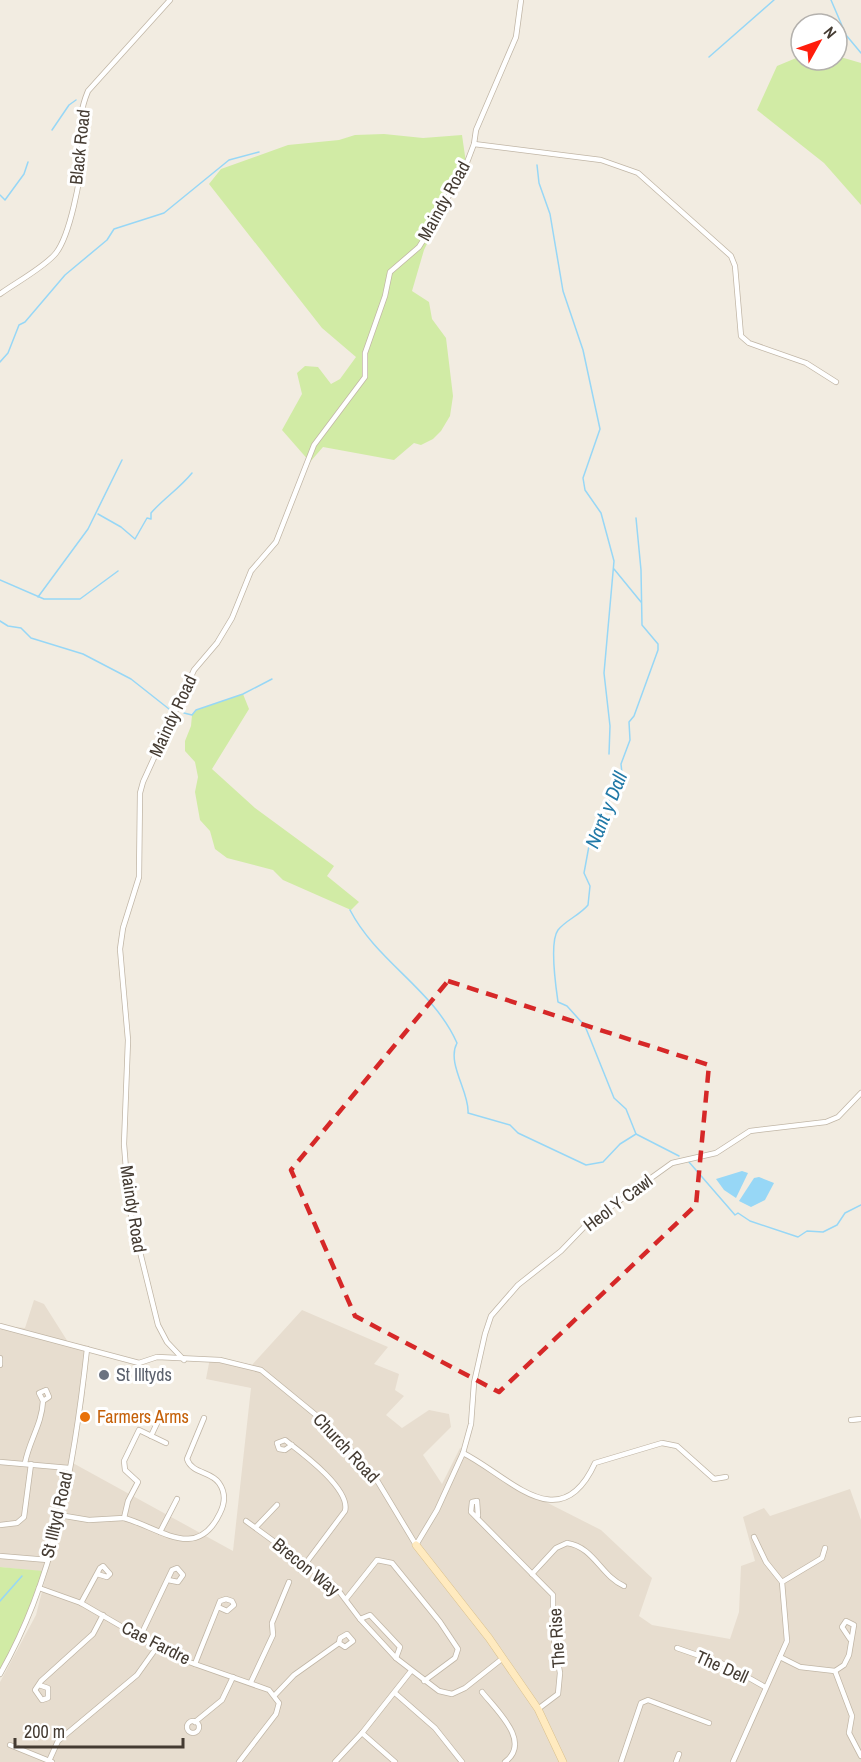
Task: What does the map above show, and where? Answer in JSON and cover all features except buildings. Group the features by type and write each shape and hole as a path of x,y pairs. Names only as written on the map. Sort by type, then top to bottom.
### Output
{"street":[{"name":"Black Road","path":"0,294 56,254 70,217 78,179 82,154 79,132 81,108 88,91 170,0"},
{"name":"Maindy Road","path":"184,1360 167,1342 158,1325 129,1207 126,1171 125,1102 128,1040 120,962 123,928 139,877 140,793 194,670 217,643 232,618 251,571 276,542 314,445 365,377 365,353 385,296 390,272 419,247 466,165 474,144 476,130 516,37 521,0"},
{"path":"474,144 601,160 638,173 731,256 735,266 741,336 749,343 806,363 836,382"},
{"name":"Heol Y Cawl","path":"416,1545 437,1510 463,1453 471,1424 474,1383 491,1316 518,1285 561,1251 587,1224 672,1163 716,1152 750,1131 826,1122 838,1117 861,1093"},
{"name":"Church Road","path":"0,1326 139,1362 157,1357 220,1360 261,1370 341,1438 372,1472 416,1545 503,1658 538,1708 563,1762"},
{"name":"St Illtyd Road","path":"0,1674 32,1612 48,1560 82,1398 87,1349"},
{"path":"0,1358 0,1365"},
{"path":"0,1525 14,1524 24,1517 29,1443 40,1421 43,1401"},
{"path":"59,1515 89,1520 124,1518 186,1540 204,1535 211,1530 223,1505 224,1495 220,1484 211,1476 191,1467 187,1459 204,1418"},
{"path":"851,1420 861,1419"},
{"path":"151,1436 158,1421"},
{"path":"124,1518 138,1482 125,1470 124,1461 139,1430 166,1443"},
{"path":"463,1453 507,1483 529,1494 552,1500 561,1500 573,1495 589,1476 594,1463 662,1443 677,1446 714,1479 726,1477"},
{"path":"292,1445 343,1493 347,1504 345,1511 306,1563"},
{"path":"0,1462 69,1468"},
{"path":"160,1532 177,1499"},
{"path":"256,1527 277,1505"},
{"name":"The Rise","path":"478,1516 553,1595 553,1634 560,1673 558,1694 538,1708"},
{"name":"Brecon Way","path":"246,1521 335,1586 360,1619 396,1658 439,1691 452,1694 465,1688 503,1658"},
{"path":"734,1762 787,1641 782,1582 766,1562 754,1538"},
{"path":"532,1574 556,1548 567,1543 585,1550 621,1585 615,1592"},
{"path":"782,1582 822,1558 825,1548"},
{"path":"0,1556 48,1560"},
{"path":"346,1599 377,1560 392,1563 450,1635 458,1649 455,1658 424,1681"},
{"path":"81,1603 97,1574"},
{"path":"140,1637 168,1580"},
{"path":"251,1682 273,1635 272,1623 289,1582"},
{"name":"Cae Fardre","path":"39,1588 81,1603 157,1647 195,1664 251,1682 275,1695"},
{"path":"195,1664 218,1607"},
{"path":"39,1685 93,1634 103,1615"},
{"path":"360,1619 370,1615 379,1623 400,1647 396,1658"},
{"path":"780,1657 800,1667 835,1671 843,1665 849,1654 850,1639"},
{"path":"239,1762 276,1714 279,1703 275,1695 294,1675 339,1644"},
{"path":"10,1745 50,1762 57,1741 137,1674 157,1647"},
{"name":"The Dell","path":"677,1648 726,1665 765,1687"},
{"path":"335,1762 362,1733 411,1671"},
{"path":"835,1671 852,1716 849,1733 861,1756"},
{"path":"195,1722 222,1700 233,1677"},
{"path":"482,1692 514,1735 517,1744 514,1756 506,1762"},
{"path":"395,1693 435,1728 462,1762"},
{"path":"621,1762 641,1703 648,1700 709,1723"},
{"path":"362,1733 395,1762"},
{"path":"676,1762 679,1754"}],"highlighted area":[{"path":"448,981 709,1065 696,1205 499,1392 355,1316 291,1170"}],"shaded area":[{"path":"34,1300 44,1304 68,1342 89,1346 84,1400 71,1462 233,1551 251,1388 206,1379 210,1358 252,1365 302,1310 388,1347 374,1364 399,1374 395,1390 404,1396 386,1415 402,1428 429,1410 449,1414 451,1427 423,1455 442,1484 460,1448 534,1496 601,1530 652,1578 639,1616 652,1625 730,1639 739,1612 741,1566 755,1561 743,1517 764,1508 770,1516 850,1489 861,1520 861,1762 0,1762 0,1682 36,1615 47,1572 0,1567 0,1326 25,1328"}],"green space":[{"path":"849,60 861,63 861,205 824,163 757,110 777,66 789,61 789,72 849,72"},
{"path":"384,134 423,138 462,135 466,163 424,250 412,291 429,302 432,319 446,338 453,396 450,416 433,439 421,445 414,443 394,460 323,447 310,462 282,430 302,394 297,373 305,366 318,367 331,384 340,379 356,357 322,328 209,184 221,169 288,145 339,140 355,135"},
{"path":"243,694 249,709 212,769 255,808 334,866 327,876 359,902 351,910 283,880 273,870 227,858 215,849 210,831 200,820 195,792 198,777 195,762 185,751 185,741 191,726 192,715 196,710"},
{"path":"0,1567 43,1571 32,1612 0,1674"}],"water":[{"path":"742,1171 748,1173 736,1198 724,1190 716,1179"},
{"path":"759,1177 774,1183 765,1200 751,1207 739,1201 754,1178"}],"waterway":[{"path":"709,57 774,0"},
{"path":"831,0 846,35 861,53"},
{"path":"52,130 69,105 76,100"},
{"path":"0,362 8,353 19,325 25,322 65,275 107,240 114,229 164,213 229,160 259,152"},
{"path":"0,195 5,200 24,174 28,162"},
{"path":"537,165 539,183 550,214 563,291 583,350 600,429 583,478 585,490 601,513 614,561 604,673 610,726 609,754"},
{"path":"38,597 88,529 122,460"},
{"path":"98,514 121,527 135,539 147,518 151,519 151,513 192,473"},
{"name":"Nant y Dall","path":"636,518 641,570 642,625 658,644 658,650 634,716 629,722 630,740 621,764 622,773 615,792 598,816 591,835 584,873 590,886 588,905 558,930 554,944 554,965 558,1002 567,1006 585,1026 614,1098 626,1109 636,1134 679,1156"},
{"path":"614,569 641,602"},
{"path":"0,580 44,599 80,599 118,571"},
{"path":"0,621 8,626 21,628 31,638 83,654 131,679 169,709"},
{"path":"184,713 192,715 196,710 243,694 272,679"},
{"path":"350,910 375,945 420,991 447,1024 457,1043 454,1060 466,1096 468,1113 510,1125 518,1133 586,1165 603,1162 620,1144 636,1134"},
{"name":"Nant y Dall","path":"689,1162 735,1215 738,1213 750,1221 798,1237 807,1231 823,1232 837,1225 845,1213 861,1205"},
{"path":"0,1601 22,1576"}],"place":[{"name":"St Illtyds","path":"104,1375"},
{"name":"Farmers Arms","path":"85,1417"}]}
